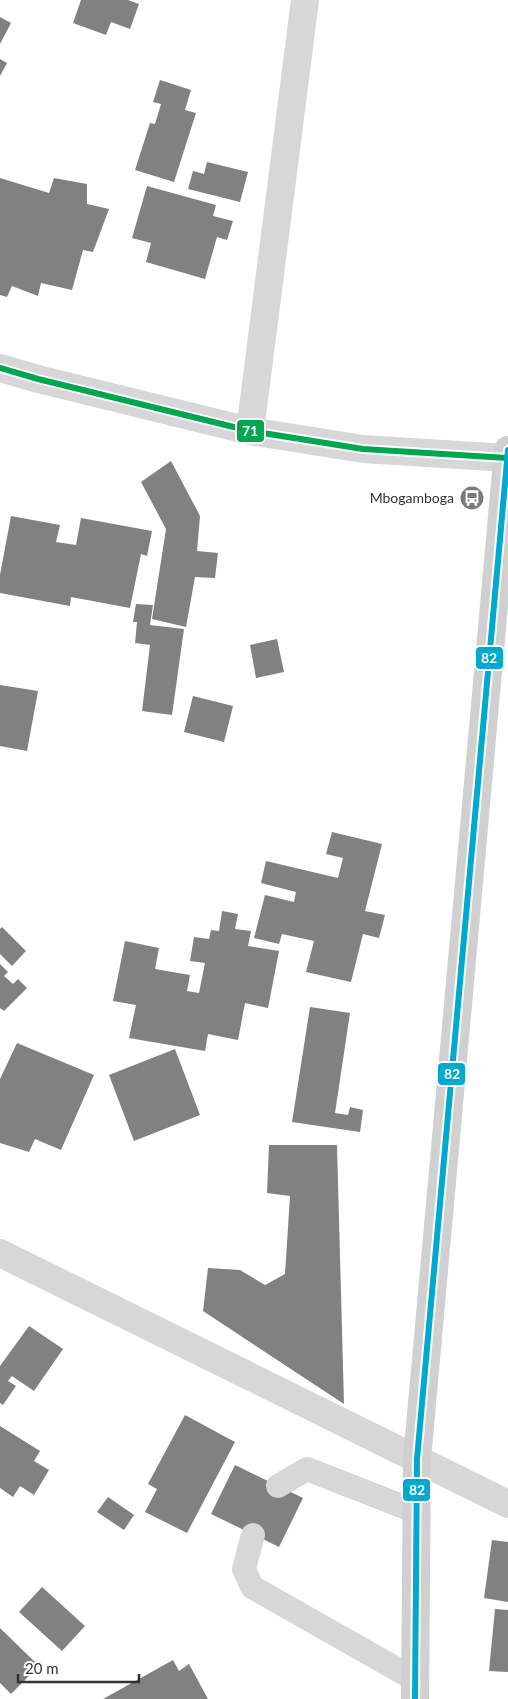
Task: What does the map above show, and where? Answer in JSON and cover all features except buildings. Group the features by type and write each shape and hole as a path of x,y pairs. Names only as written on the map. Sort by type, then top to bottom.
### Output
{"main road":[{"path":"416,1690 418,1459 508,454"}],"street":[{"path":"250,430 305,0"},
{"path":"0,368 38,379 250,430 363,449 508,454"},
{"path":"0,1253 508,1504"}],"lane":[{"path":"278,1486 307,1469 418,1512"},
{"path":"253,1535 244,1569 252,1586 416,1690"}],"transit line":[{"name":"71","path":"0,368 250,431 363,449 507,458"},
{"name":"82","path":"415,1699 417,1459 508,450"}],"place":[{"name":"Mbogamboga","path":"472,498"}]}
